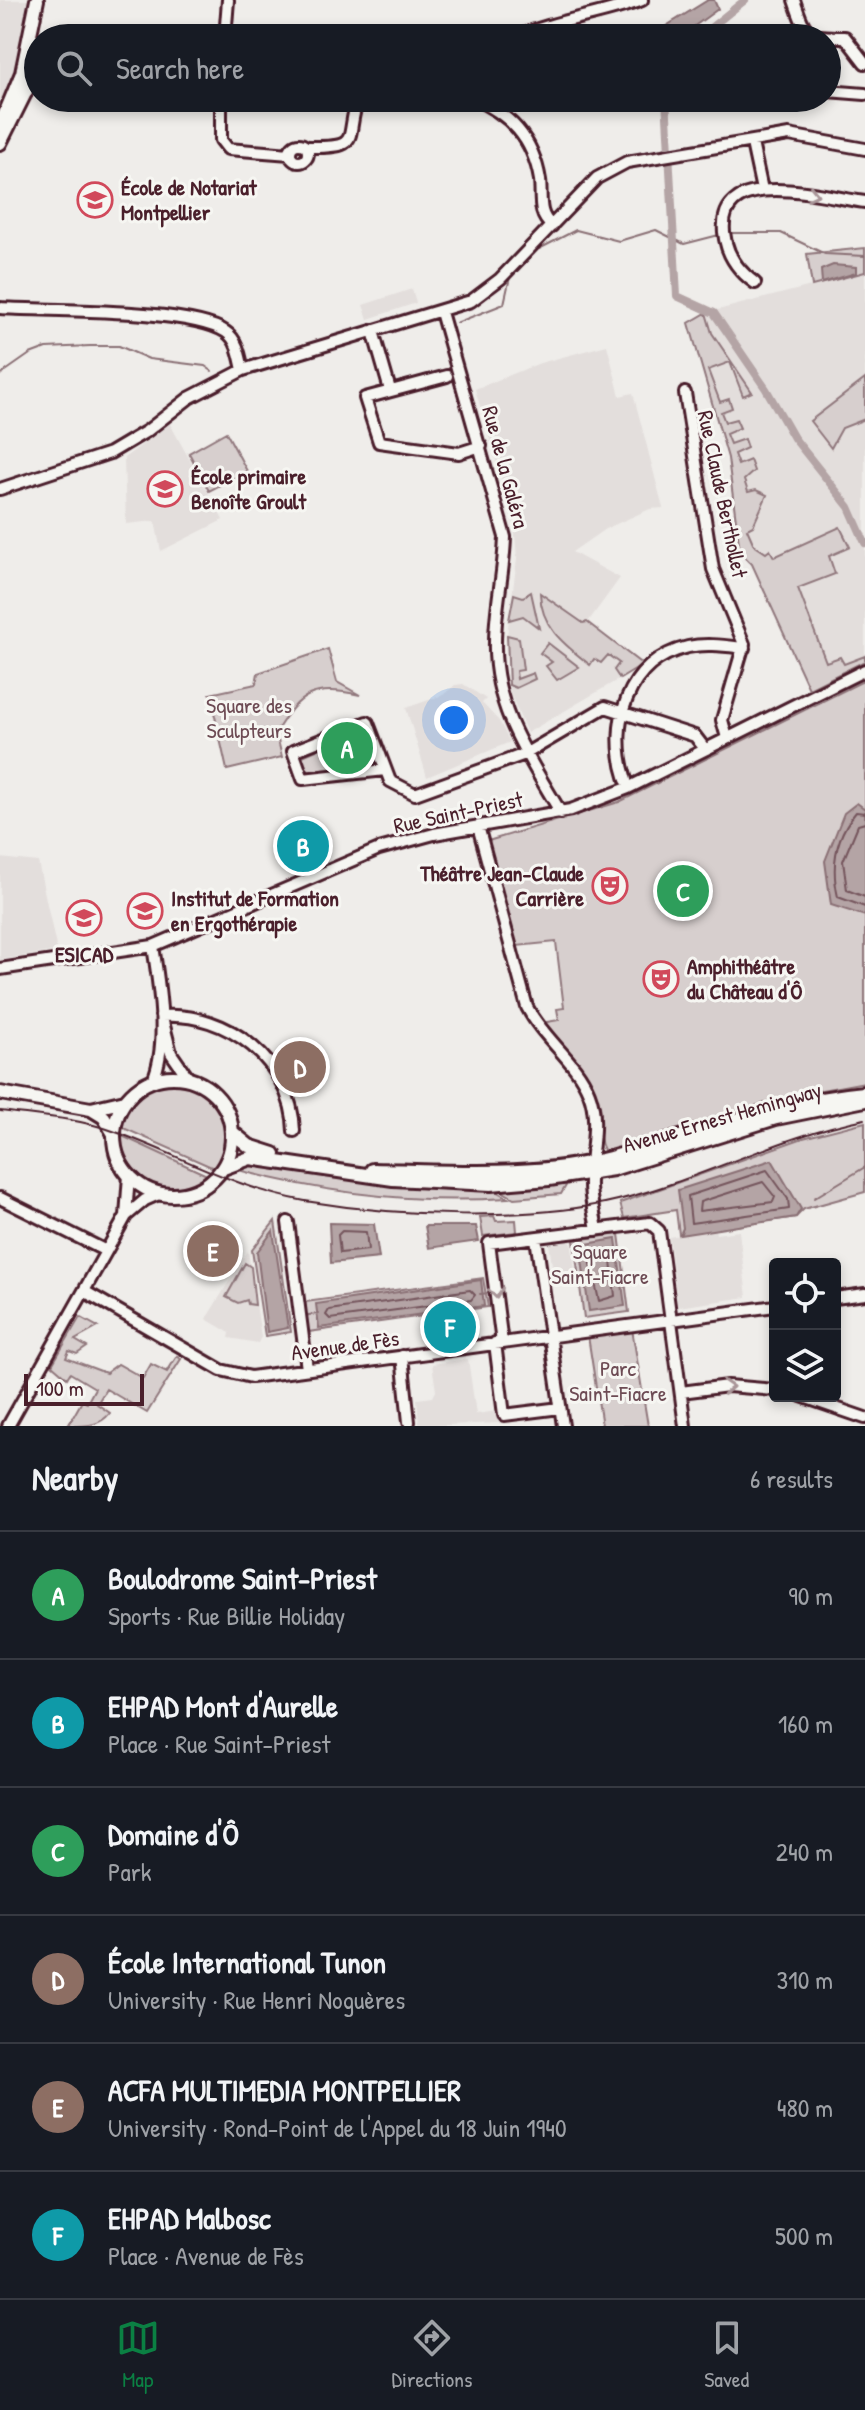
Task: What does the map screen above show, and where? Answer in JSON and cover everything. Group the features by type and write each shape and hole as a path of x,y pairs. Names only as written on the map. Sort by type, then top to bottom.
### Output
{"main road":[{"path":"32,24 37,0"},
{"path":"41,24 46,0"},
{"path":"0,126 24,63"},
{"path":"0,143 24,95"},
{"path":"0,1093 91,1109 104,1117 114,1134 117,1153 129,1175 161,1193 181,1194 200,1188 223,1168 232,1132 223,1103 208,1088 189,1079 153,1080 125,1101 91,1109"},
{"name":"Avenue Ernest Hemingway","path":"223,1168 250,1158 362,1173 590,1173 773,1108 865,1093"},
{"name":"Avenue Ernest Hemingway","path":"362,1173 369,1177 483,1184 549,1179 590,1173 776,1118 865,1100"},
{"path":"114,1134 125,1101"},
{"name":"Avenue Ernest Hemingway","path":"232,1132 249,1146 292,1162"}],"street":[{"path":"226,24 228,0"},
{"path":"551,24 618,9 642,0"},
{"path":"794,0 803,24"},
{"path":"841,37 845,37 865,63"},
{"path":"841,92 865,94"},
{"path":"221,112 221,140 228,149 290,154 296,144 331,148 348,140 354,132 356,112"},
{"path":"502,112 522,132 537,168 541,213 552,226"},
{"path":"0,489 110,453 147,431 189,398 243,370 441,312 486,292 612,168 664,153 752,143 789,135 865,149"},
{"path":"752,143 762,190"},
{"path":"755,283 729,255 723,229 725,216 736,200 762,190 865,202"},
{"path":"0,308 141,314 199,323 225,331 233,338 243,370"},
{"name":"Rue de la Galéra","path":"441,312 505,537 505,575 495,633 497,679 508,719 561,813"},
{"path":"373,331 390,390"},
{"path":"447,376 365,398 379,442 459,453 481,446"},
{"name":"Rue Claude Berthollet","path":"685,393 713,569 744,648"},
{"path":"626,780 617,752 622,711 642,675 669,654 690,647 744,648 722,720 727,738"},
{"name":"Rue Saint-Priest","path":"0,969 153,946 379,849 434,834 561,813 628,788 865,670"},
{"path":"385,770 303,779 293,751 367,722 393,784 415,794 525,754 602,708 622,711 695,736 705,749"},
{"path":"478,826 527,1007 542,1034 578,1072 591,1097 594,1124 590,1173 597,1230"},
{"path":"153,946 161,1016 171,1053 189,1079"},
{"path":"153,1080 159,1065 161,1016"},
{"path":"161,1016 204,1019 235,1032 252,1046 281,1080 293,1117 294,1131"},
{"path":"126,1216 129,1175"},
{"path":"8,1426 126,1216 145,1200 161,1193"},
{"path":"0,1198 106,1251"},
{"path":"288,1222 307,1369"},
{"path":"560,1408 504,1415 489,1243 647,1223 656,1227 685,1426"},
{"path":"536,1238 563,1426"},
{"name":"Avenue de Fès","path":"84,1291 221,1370 251,1377 769,1307"},
{"path":"841,1297 865,1294"},
{"path":"402,1356 409,1422"},
{"path":"681,1392 728,1386 769,1389"},
{"path":"818,1402 865,1418"}],"shaded area":[{"path":"0,0 31,0 18,62 0,113"},
{"path":"865,248 865,664 811,692 752,564 741,555 728,458 689,324 706,313 811,286 807,254"},
{"path":"412,289 416,303 368,319 363,305"},
{"path":"607,345 620,396 633,393 663,508 650,509 605,529 572,552 620,578 588,622 643,665 527,733 510,693 507,675 507,635 517,559 514,521 475,389 540,363"},
{"name":"École primaire Benoîte Groult","path":"170,424 223,520 161,551 155,521 126,524 124,458"},
{"path":"463,684 486,699 482,703 499,721 510,742 427,777 406,708"},
{"path":"0,858 38,862 57,951 0,960"},
{"path":"715,1229 716,1234 739,1231 747,1297 678,1307 669,1237"},
{"path":"571,1241 577,1282 555,1285 549,1244"},
{"path":"248,1251 261,1337 258,1343 229,1338 230,1333 206,1319"},
{"path":"468,1359 476,1414 498,1411 502,1423 419,1426 417,1399 433,1397 436,1391 432,1364"}],"green space":[{"path":"865,248 865,272 812,286 807,254"},
{"path":"706,313 712,333 752,392 743,396 730,362 708,370 720,402 729,399 732,408 721,412 725,422 736,419 740,428 726,434 730,444 744,439 747,448 734,454 738,465 750,460 754,471 744,480 748,492 756,490 767,495 753,526 747,529 754,545 766,553 770,550 774,557 840,527 850,547 829,556 835,574 798,588 826,662 840,657 844,664 865,656 865,661 809,689 752,564 740,552 728,458 689,323"},
{"path":"865,379 865,419 842,428 831,448 810,421"},
{"path":"226,432 247,471 209,491 189,453"},
{"path":"531,592 539,628 523,616 509,620 514,594 523,597"},
{"path":"540,593 583,623 587,622 643,665 620,679 614,670 619,663 608,655 601,663 594,659 590,665 556,635 545,616"},
{"path":"507,635 519,638 523,670 516,671 517,679 533,673 535,679 516,688 509,685"},
{"path":"548,643 579,667 557,680 546,666 552,662 540,653"},
{"name":"Square des Sculpteurs","path":"328,649 337,682 360,695 331,691 301,700 276,732 282,757 227,770 210,694 256,684 258,673"},
{"path":"865,680 865,1082 795,1095 613,1150 604,1150 600,1106 591,1082 541,1023 559,1020 557,1009 564,1008 556,942 517,946 488,841 619,802"},
{"path":"363,730 373,765 309,772 300,757"},
{"path":"172,1081 203,1091 214,1100 221,1112 226,1124 226,1138 216,1169 121,1127 132,1101 154,1086"},
{"path":"865,1122 865,1192 804,1209 796,1217 679,1234 676,1210 624,1218 620,1203 803,1138"},
{"path":"120,1135 209,1176 180,1188 152,1184 130,1165"},
{"path":"246,1162 478,1191 492,1189 508,1198 438,1199 368,1195 299,1184 231,1168"},
{"path":"567,1184 561,1194 514,1198 498,1189"},
{"path":"494,1216 496,1221 516,1220 517,1232 483,1236 480,1217"},
{"path":"275,1221 291,1332 265,1336 252,1250"},
{"name":"Square Saint-Fiacre","path":"619,1234 629,1312 584,1318 574,1240"},
{"path":"245,1263 251,1267 255,1305 248,1304 247,1300 238,1303 226,1297"},
{"path":"483,1278 488,1307 308,1332 305,1302"},
{"path":"80,1317 98,1327 75,1340 87,1347 77,1354 69,1351 66,1358 106,1373 118,1364 143,1378 151,1364 167,1372 177,1356 181,1359 147,1413 106,1389 97,1404 110,1413 102,1421 68,1426 82,1401 87,1403 95,1388 70,1373 67,1378 52,1365"},
{"name":"Parc Saint-Fiacre","path":"632,1329 648,1426 602,1426 588,1336"}],"water":[{"path":"708,0 714,0 718,9 697,24 669,24"},
{"path":"833,265 856,267 856,273 822,283 821,270"},
{"path":"857,803 865,809 865,916 831,905 825,861 844,813"},
{"path":"772,1160 801,1209 796,1217 680,1235 683,1228 678,1190"},
{"path":"329,1223 374,1224 379,1258 331,1263"},
{"path":"425,1226 476,1226 479,1241 429,1248"},
{"path":"273,1231 288,1328 267,1332 257,1252"},
{"name":"Square Saint-Fiacre","path":"616,1239 625,1306 589,1311 580,1245"},
{"path":"481,1280 484,1306 319,1328 316,1304"}],"waterway":[{"path":"715,24 745,0"},
{"path":"667,112 677,296 714,313 766,389 794,438 849,507 865,543"},
{"path":"539,249 576,230 619,241 656,230 684,244 719,235"},
{"path":"731,233 781,233 825,254 865,256"},
{"path":"456,323 504,304 510,277"},
{"path":"0,375 30,354 46,348 90,346 119,346 149,359 205,366 212,371"},
{"path":"814,1198 865,1167"},
{"path":"480,1294 489,1293"},
{"path":"308,1315 319,1314"}],"tram line":[{"path":"0,1111 99,1127 231,1180 305,1201 380,1210 462,1214 544,1212 618,1200 680,1181 802,1136 865,1119"}],"place":[{"name":"École de Notariat Montpellier","path":"95,200"},
{"name":"École primaire Benoîte Groult","path":"165,489"},
{"name":"Boulodrome Saint-Priest","path":"347,748"},
{"name":"EHPAD Mont d'Aurelle","path":"303,846"},
{"name":"Théâtre Jean-Claude Carrière","path":"610,886"},
{"name":"Domaine d'Ô","path":"683,891"},
{"name":"Institut de Formation en Ergothérapie","path":"145,911"},
{"name":"ESICAD","path":"84,918"},
{"name":"Amphithéâtre du Château d'Ô","path":"661,979"},
{"name":"École International Tunon","path":"300,1067"},
{"name":"ACFA MULTIMEDIA MONTPELLIER","path":"213,1251"},
{"name":"EHPAD Malbosc","path":"450,1327"}]}
